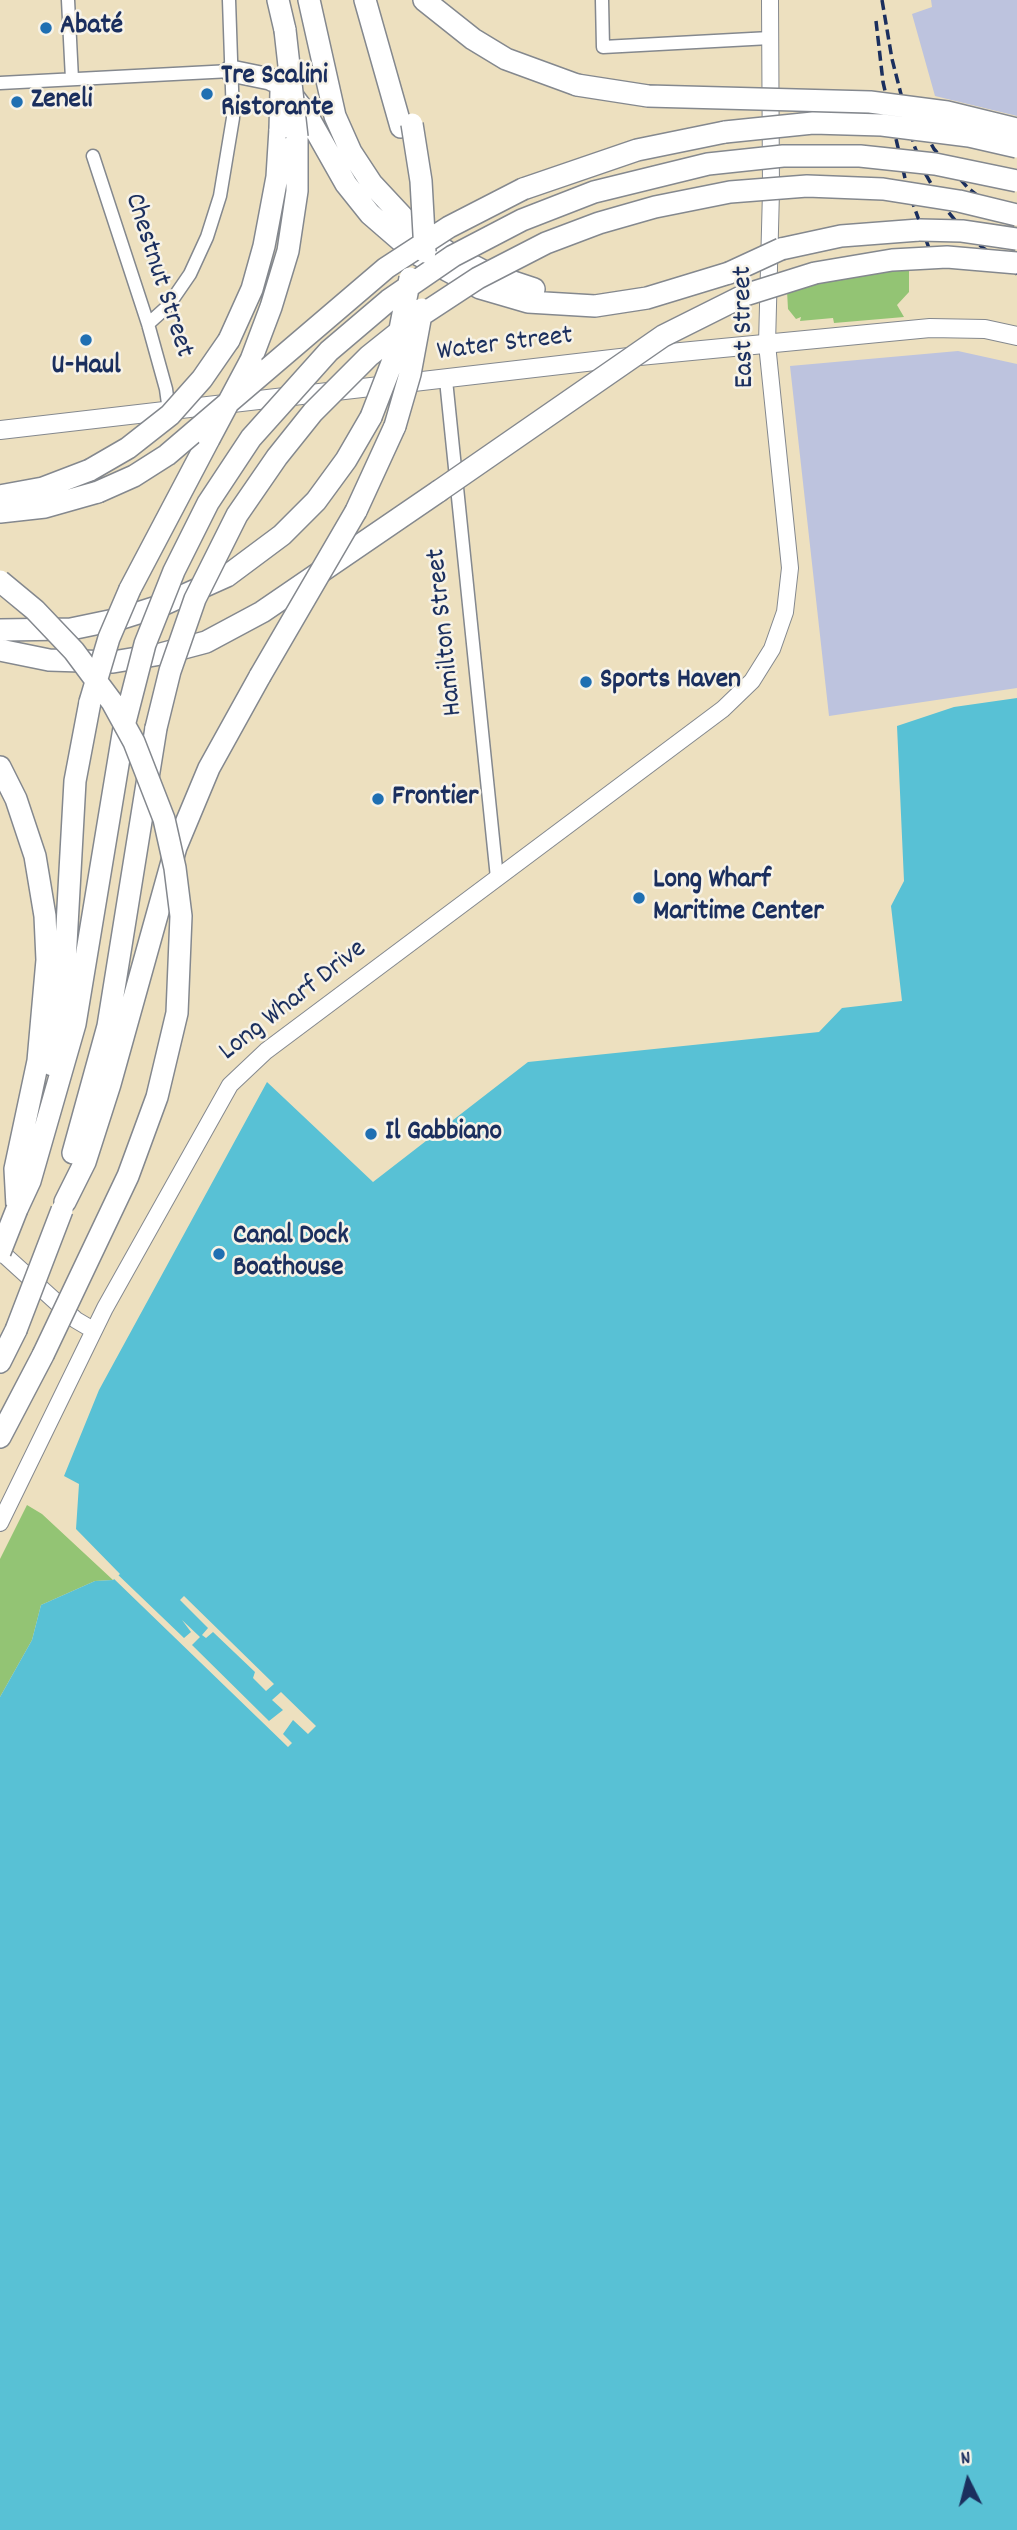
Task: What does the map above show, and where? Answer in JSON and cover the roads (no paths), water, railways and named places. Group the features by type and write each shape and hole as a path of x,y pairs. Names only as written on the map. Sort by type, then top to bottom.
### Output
{"highway":[{"path":"46,1117 63,998 75,781 90,702 109,638 130,589 251,360 288,251 297,191 277,0"},
{"path":"309,0 329,97 351,152 372,184 397,214 441,248 511,283 572,295 626,292 728,269"},
{"path":"0,1362 16,1330 64,1206 85,1162 110,1084 176,847 209,768 356,510 395,426 415,354 424,285 423,201 396,64 368,0"},
{"path":"424,0 473,39 506,59 577,85 648,96 870,102 947,112 1017,129"},
{"path":"440,0 506,59"},
{"path":"231,71 270,79 286,87 307,115 346,184 370,214 400,242 423,258 480,288 528,302 594,306 647,298 781,249 841,236 900,230 962,231 1017,239"},
{"path":"0,512 44,507 98,492 134,476 167,455 340,304 402,257 466,217 557,175 661,144 792,124 904,127 970,136 1017,148"},
{"path":"0,630 71,629 119,619 160,606 227,576 282,535 316,501 346,460 371,417 395,355 410,279 406,125"},
{"path":"0,496 43,488 90,470 128,448 170,415 202,379 229,340 252,289 264,246 276,177 289,133"},
{"path":"23,1175 67,1061 82,990 125,722 145,644 174,571 208,503 251,438 329,351 389,300 453,256 522,220 632,181 708,164 783,156 860,156 935,164 1017,181"},
{"path":"64,1206 71,1160 108,1026 156,728 170,671 195,599 237,515 276,457 313,412 369,356 414,320 478,278 546,243 599,223 674,202 730,192 807,186 883,189 959,201 1017,215"},
{"path":"0,650 49,660 113,662 206,642 262,612 663,336 744,295 816,272 882,261 947,257 1017,263"},
{"path":"0,581 35,610 74,651 112,702 134,742 164,819 175,868 181,916 177,1013 157,1097 128,1176 43,1355 0,1437"},
{"path":"0,767 16,799 35,856 47,951 47,993 23,1175 17,1209 0,1252"}],"main road":[{"name":"East Street","path":"770,0 772,178 767,344 790,568 785,612 772,649"},
{"name":"Water Street","path":"0,430 767,344 939,328 985,329 1017,336"},
{"name":"Long Wharf Drive","path":"0,1523 93,1330 230,1085 266,1051 723,709 752,681 772,649"},
{"path":"0,1252 76,1320 93,1330"}],"street":[{"path":"68,0 72,79"},
{"path":"148,324 177,295 207,237 231,139 229,0"},
{"path":"602,0 603,47 770,38"},
{"path":"0,83 231,71"},
{"name":"Chestnut Street","path":"93,156 148,324 166,388 169,411"},
{"name":"Hamilton Street","path":"446,380 497,878"}],"water":[{"path":"1017,698 1017,2530 0,2530 0,1697 32,1640 41,1605 95,1581 113,1580 120,1574 76,1529 79,1484 64,1476 99,1390 267,1082 373,1182 528,1062 819,1032 842,1008 902,1001 891,906 904,881 897,726 954,707"}],"railway":[{"path":"882,0 892,59 914,145 925,173 945,208 969,237 1017,274"},
{"path":"876,21 883,82 907,187 930,251"},
{"path":"910,105 934,149 968,188 1017,227"}],"place":[{"name":"Abaté","path":"46,28"},
{"name":"Tre Scalini Ristorante","path":"207,94"},
{"name":"Zeneli","path":"17,102"},
{"name":"U-Haul","path":"86,340"},
{"name":"Sports Haven","path":"586,682"},
{"name":"Frontier","path":"378,799"},
{"name":"Long Wharf Maritime Center","path":"639,898"},
{"name":"Il Gabbiano","path":"371,1134"},
{"name":"Canal Dock Boathouse","path":"219,1254"}]}
